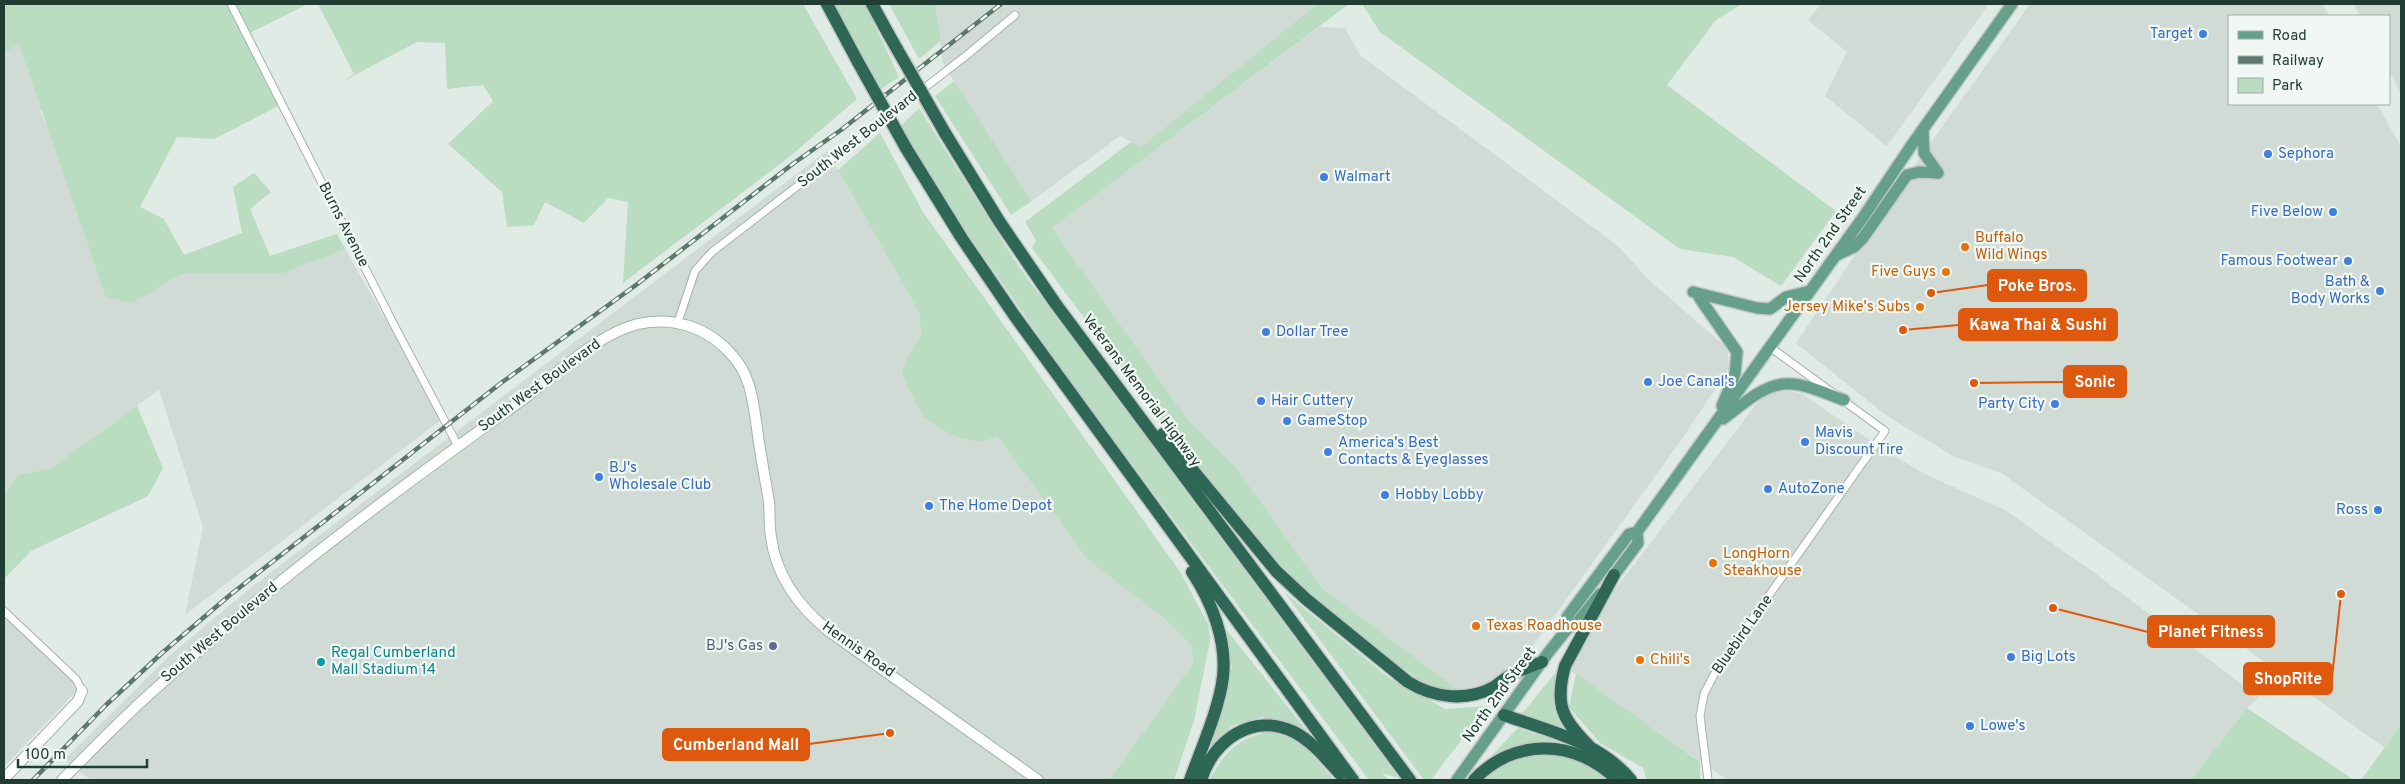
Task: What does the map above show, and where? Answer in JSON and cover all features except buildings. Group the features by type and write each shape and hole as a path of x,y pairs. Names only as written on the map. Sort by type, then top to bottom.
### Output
{"highway":[{"path":"827,4 906,148 961,236 1100,435 1195,576 1211,608 1219,631 1223,656 1223,679 1190,780"},
{"name":"Veterans Memorial Highway","path":"872,4 944,133 999,221 1076,332 1410,780"},
{"path":"1076,332 1276,572 1313,606 1408,682 1422,691 1435,695 1455,697 1494,687 1512,674 1542,662"},
{"path":"1100,435 1353,780"},
{"path":"1590,747 1570,727 1560,697 1561,681 1565,666 1614,575"},
{"path":"1504,715 1590,747 1605,755 1631,780"},
{"path":"1201,780 1209,763 1222,744 1239,731 1258,726 1280,727 1296,732 1320,752 1346,780"},
{"path":"1474,780 1482,771 1502,758 1518,751 1540,748 1582,755 1606,770 1617,780"}],"main road":[{"name":"North 2nd Street","path":"1568,628 1568,617 1608,560 1629,534 1637,532 1836,256 2012,4"},
{"path":"1836,256 1854,247 1863,238 1907,175 1919,172 1938,173 1924,153 1923,129"},
{"path":"1714,426 1736,374 1737,352 1696,295 1770,309 1786,297 1810,291"},
{"path":"1714,426 1757,394 1783,384 1800,386 1844,400"},
{"name":"North 2nd Street","path":"1457,780 1542,662 1568,628 1576,624 1638,543 1637,532"}],"street":[{"name":"Burns Avenue","path":"231,4 393,324 458,446"},
{"name":"South West Boulevard","path":"62,780 139,704 239,615 458,446 613,334 637,324 660,321 678,322 695,271 708,256 968,55 1015,14"},
{"name":"Hennis Road","path":"678,322 700,329 721,343 737,360 748,379 753,399 769,502 773,548 785,582 805,608 830,632 1038,780"},
{"path":"1770,346 1844,400"},
{"name":"Bluebird Lane","path":"1708,780 1700,716 1704,694 1717,669 1885,431 1844,400"},
{"path":"4,611 76,679 82,691 78,701 4,779"}],"shaded area":[{"path":"935,4 1317,4 1141,147 1120,136 1032,201 943,64"},
{"path":"1821,4 1989,4 1887,146 1825,96 1847,52 1808,20"},
{"path":"2030,4 2322,4 2328,15 2228,15 2228,105 2378,105 2401,147 2401,725 2385,748 2001,473 1955,457 1887,416 1796,343 1929,145"},
{"path":"2354,4 2401,4 2401,94 2390,72 2390,15 2360,15"},
{"path":"1319,27 1345,28 1360,55 1617,245 1649,280 1727,348 1729,368 1684,436 1524,658 1492,685 1460,691 1322,588 1238,470 1185,416 1052,228"},
{"path":"19,44 43,110 40,111 132,303 182,274 284,273 345,249 442,419 185,615 203,527 159,390 51,468 18,475 4,494 4,53"},
{"path":"827,151 919,312 921,335 908,356 996,435 1087,559 1165,619 1190,644 1194,662 1109,780 91,780 64,760 169,656 254,585"},
{"path":"1788,391 1802,394 1892,455 1929,476 2005,510 2096,574 2259,697 2247,708 2191,780 1727,780 1559,663 1758,402 1770,393"},
{"path":"4,612 82,685 4,767"}],"green space":[{"path":"5,4 308,4 246,35 282,104 214,139 177,137 140,207 164,219 184,255 242,233 233,187 254,173 271,192 250,209 270,256 337,234 345,249 284,273 182,274 132,303 106,297 19,44 4,53"},
{"path":"318,4 803,4 857,99 788,158 623,283 628,202 608,198 584,223 545,202 534,225 507,227 502,192 448,144 493,101 483,85 447,89 445,43 417,42 338,84 354,74"},
{"path":"833,4 865,4 899,77 881,89"},
{"path":"889,4 935,4 941,41 919,59"},
{"path":"1317,4 1349,4 1052,228 1185,416 1238,470 1322,588 1460,691 1426,685 1379,651 1289,576 1250,535 1237,514 1161,421 1032,248 1036,240 1025,222 1131,142 1141,147"},
{"path":"1362,4 1742,4 1716,20 1667,85 1836,211 1781,286 1733,257 1680,249 1380,32"},
{"path":"954,81 1032,201 1011,215 935,96"},
{"path":"919,108 1019,267 1399,778 1382,773 1389,780 1369,780 1085,402 938,191 900,127"},
{"path":"880,133 923,212 1181,573 1209,626 1210,641 1194,721 1174,780 1109,780 1194,662 1190,644 1165,619 1087,559 997,436 979,442 954,436 923,417 902,373 908,356 921,335 919,312 838,170"},
{"path":"137,406 163,468 148,496 31,551 4,579 4,494 18,475 51,468"},
{"path":"1284,592 1388,677 1445,709 1487,706 1431,780 1424,780"},
{"path":"1225,628 1307,731 1262,717 1232,726 1204,754 1232,668"},
{"path":"1555,673 1555,707 1563,729 1521,715"},
{"path":"1576,674 1700,762 1700,780 1647,780 1643,768 1600,743 1569,707"},
{"path":"2247,708 2354,780 2191,780"},
{"path":"2401,725 2401,780 2361,780"},
{"path":"1518,728 1559,741 1526,743 1490,757"},
{"path":"1270,731 1301,742 1334,780 1209,780 1221,761 1233,748 1248,738"},
{"path":"1535,755 1573,757 1608,780 1484,780 1498,764"}],"railway":[{"path":"33,780 106,705 162,653 230,595 501,383 636,285 794,163 841,130 1001,4"}],"place":[{"name":"Target","path":"2203,34"},
{"name":"Sephora","path":"2268,154"},
{"name":"Walmart","path":"1324,177"},
{"name":"Five Below","path":"2333,212"},
{"name":"Buffalo Wild Wings","path":"1965,247"},
{"name":"Famous Footwear","path":"2348,261"},
{"name":"Five Guys","path":"1946,272"},
{"name":"Bath & Body Works","path":"2380,291"},
{"name":"Poke Bros.","path":"1931,293"},
{"name":"Jersey Mike's Subs","path":"1920,307"},
{"name":"Kawa Thai & Sushi","path":"1903,330"},
{"name":"Dollar Tree","path":"1266,332"},
{"name":"Joe Canal's","path":"1648,382"},
{"name":"Sonic","path":"1974,383"},
{"name":"Hair Cuttery","path":"1261,401"},
{"name":"Party City","path":"2055,404"},
{"name":"GameStop","path":"1287,421"},
{"name":"Mavis Discount Tire","path":"1805,442"},
{"name":"America's Best Contacts & Eyeglasses","path":"1328,452"},
{"name":"BJ's Wholesale Club","path":"599,477"},
{"name":"AutoZone","path":"1768,489"},
{"name":"Hobby Lobby","path":"1385,495"},
{"name":"The Home Depot","path":"929,506"},
{"name":"Ross","path":"2378,510"},
{"name":"LongHorn Steakhouse","path":"1713,563"},
{"name":"ShopRite","path":"2341,594"},
{"name":"Planet Fitness","path":"2053,608"},
{"name":"Texas Roadhouse","path":"1476,626"},
{"name":"BJ's Gas","path":"773,646"},
{"name":"Big Lots","path":"2011,657"},
{"name":"Chili's","path":"1640,660"},
{"name":"Regal Cumberland Mall Stadium 14","path":"321,662"},
{"name":"Lowe's","path":"1970,726"},
{"name":"Cumberland Mall","path":"890,733"}]}
